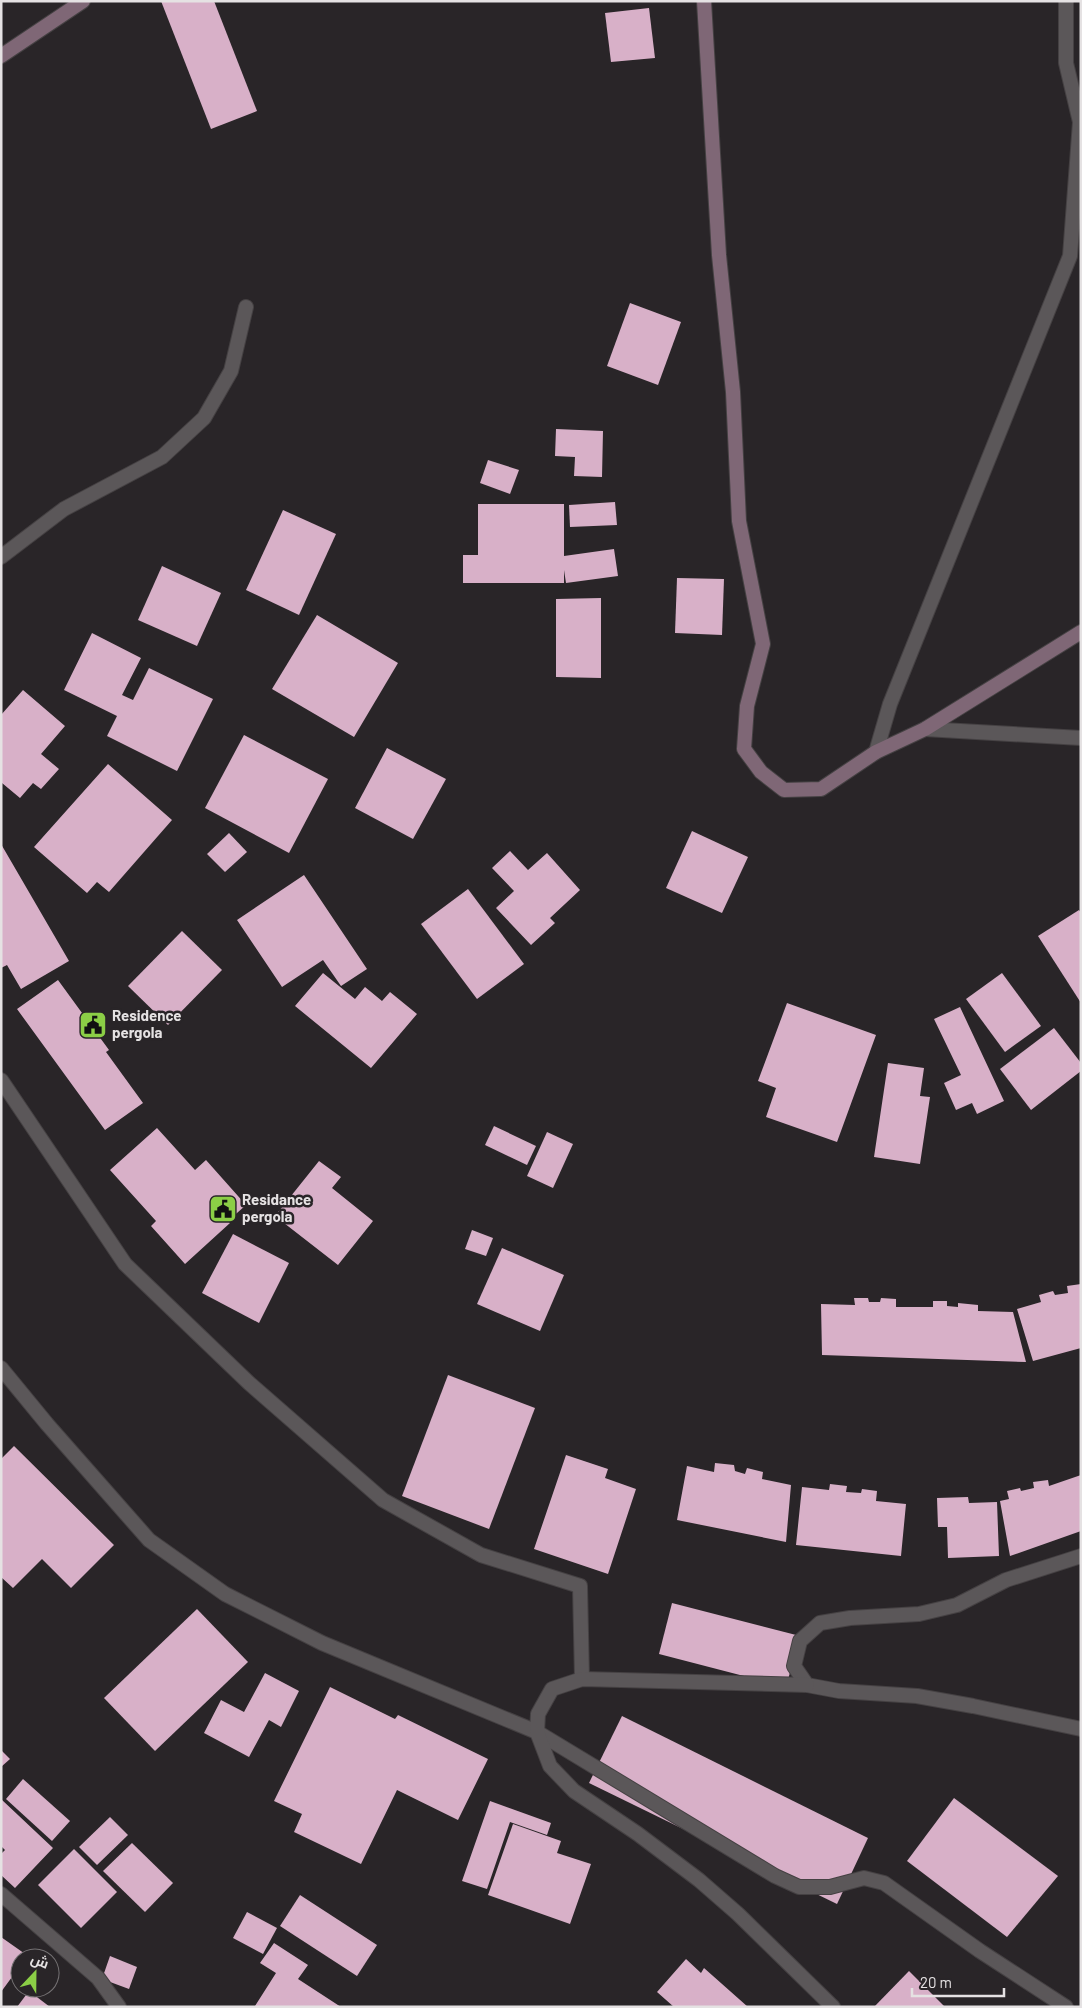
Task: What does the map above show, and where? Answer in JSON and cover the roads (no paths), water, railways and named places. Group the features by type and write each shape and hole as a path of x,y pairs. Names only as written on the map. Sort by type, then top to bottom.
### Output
{"main road":[{"path":"1,56 83,1"},
{"path":"704,1 719,255 733,392 739,521 763,644 747,706 744,749 761,772 784,790 821,789 876,752 925,729 1081,632"}],"street":[{"path":"876,752 890,704 1070,256 1080,122 1066,63 1066,1"},
{"path":"1,558 64,510 162,457 204,418 231,371 246,307"},
{"path":"925,729 1081,738"},
{"path":"1,1080 125,1264 249,1383 383,1500 481,1554 580,1586 582,1679"},
{"path":"1,1368 47,1424 149,1540 225,1594 322,1643 537,1732 775,1876 799,1886 830,1887 864,1878 884,1883 980,1951 1066,2007"},
{"path":"807,1685 794,1666 800,1641 820,1623 850,1618 919,1614 958,1605 1006,1580 1081,1556"},
{"path":"833,2007 738,1914 699,1880 638,1834 574,1791 550,1766 537,1732 538,1714 552,1689 582,1679 807,1685 838,1691 917,1696 1081,1729"},
{"path":"1,1894 98,1978 119,2007"}],"place":[{"name":"Residence pergola","path":"93,1025"},
{"name":"Residance pergola","path":"223,1209"}]}
